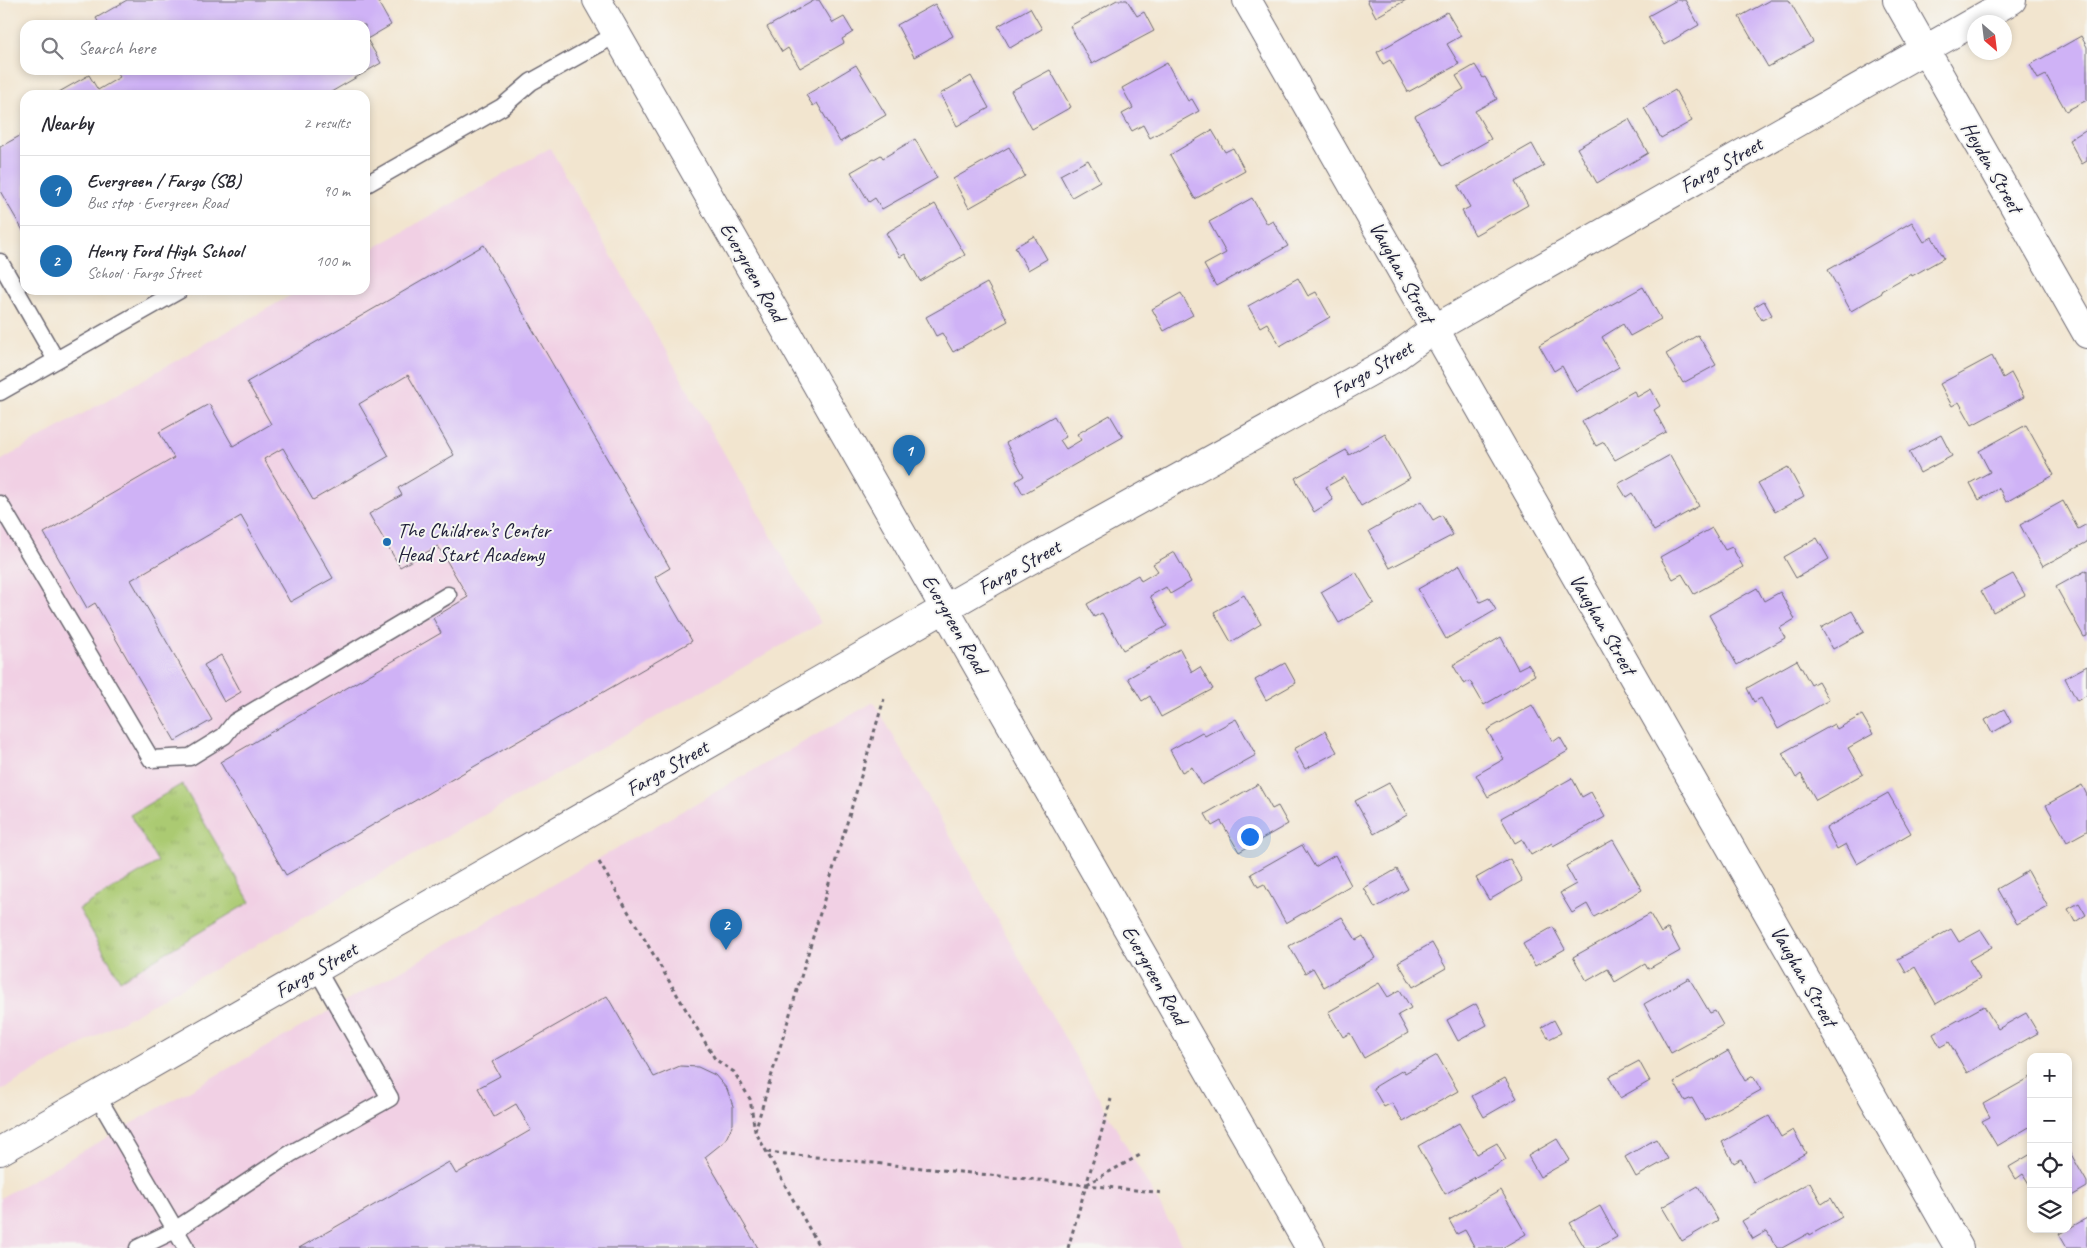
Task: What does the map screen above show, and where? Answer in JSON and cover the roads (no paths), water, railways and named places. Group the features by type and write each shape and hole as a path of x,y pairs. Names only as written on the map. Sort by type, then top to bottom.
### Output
{"street":[{"name":"Evergreen Road","path":"598,0 1310,1248"},
{"name":"Vaughan Street","path":"1247,0 1959,1248"},
{"name":"Heyden Street","path":"1897,0 2087,334"},
{"name":"Fargo Street","path":"0,1151 946,608 1393,359 1434,329 2012,0"}],"lane":[{"path":"370,182 502,107 531,82 617,34"},
{"path":"0,262 56,360"},
{"path":"0,392 171,295"},
{"path":"0,504 151,759 190,757 224,736 234,722 448,595"},
{"path":"138,1248 175,1230 290,1154 390,1098 317,970"},
{"path":"97,1096 186,1248"}],"place":[{"name":"Evergreen / Fargo (SB)","path":"909,476"},
{"name":"The Children’s Center Head Start Academy","path":"387,542"},
{"name":"Henry Ford High School","path":"726,950"}]}
